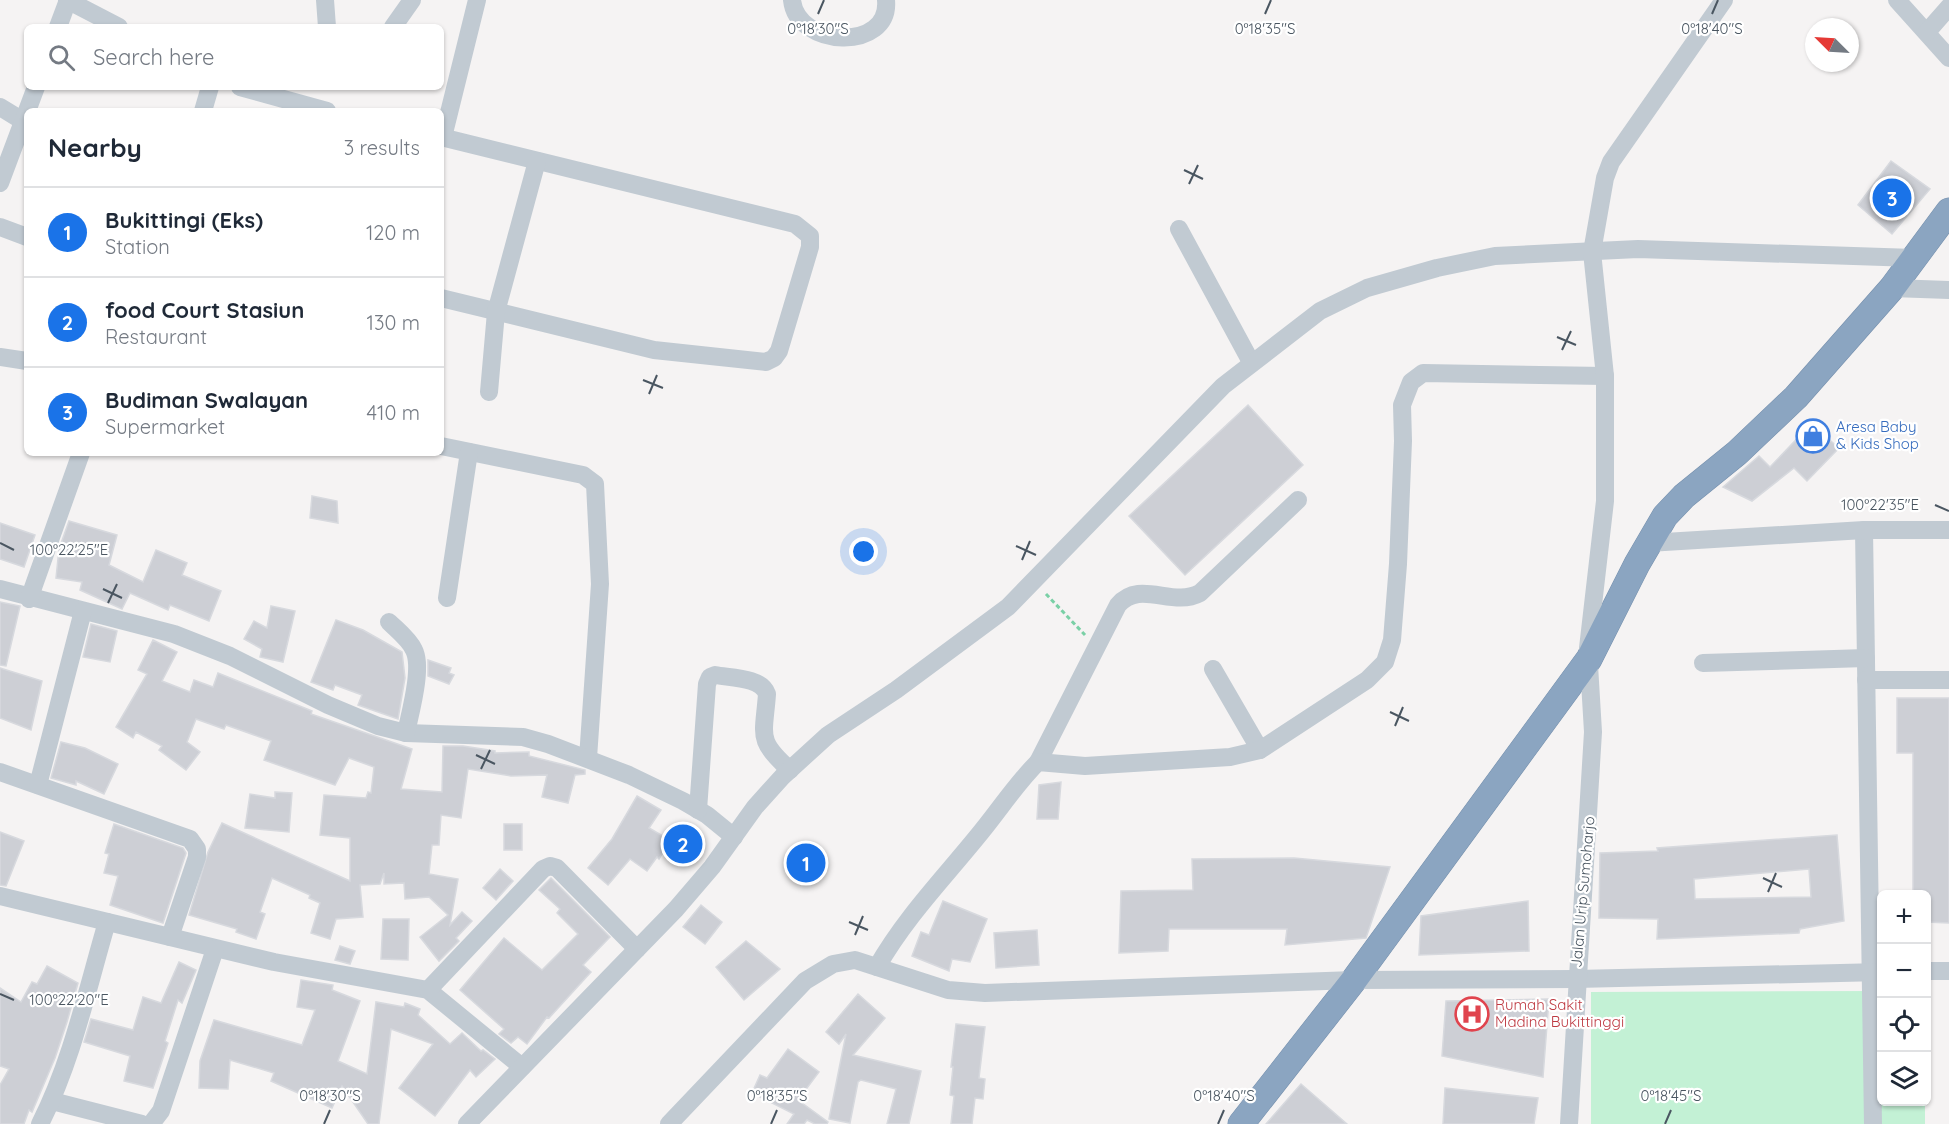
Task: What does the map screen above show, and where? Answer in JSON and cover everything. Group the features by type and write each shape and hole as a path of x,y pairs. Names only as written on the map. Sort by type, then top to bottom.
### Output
{"highway":[{"path":"1241,1124 1353,980 1589,659 1648,543 1665,516 1684,496 1737,453 1796,397 1892,288 1949,211"}],"street":[{"path":"59,24 67,0 114,24"},
{"path":"325,0 327,24"},
{"path":"395,24 412,0"},
{"path":"444,129 477,0"},
{"path":"792,0 796,17 805,26 824,35 848,38 868,33 880,24 886,0"},
{"name":"Jalan Urip Sumoharjo","path":"1569,1124 1576,979 1593,744 1588,648 1605,501 1605,376 1592,252 1605,178 1611,162 1725,0"},
{"path":"1897,0 1949,58"},
{"path":"1927,32 1949,7"},
{"path":"28,108 35,90"},
{"path":"204,108 209,90"},
{"path":"251,90 316,108"},
{"path":"0,107 23,121 0,183"},
{"path":"444,137 795,224 810,236 810,247 779,351 774,358 766,362 654,350 444,299"},
{"path":"489,392 496,312 537,160"},
{"path":"0,227 24,236"},
{"path":"1179,229 1251,362"},
{"path":"467,1124 676,909 734,837 754,807 790,770 828,735 937,661 1008,607 1223,386 1251,362 1320,311 1367,288 1437,268 1495,256 1721,250 1914,258"},
{"path":"1892,288 1949,290"},
{"path":"0,357 24,361"},
{"path":"1038,762 1085,766 1167,762 1230,757 1260,750 1367,680 1390,654 1398,564 1403,441 1402,405 1411,382 1423,373 1605,376"},
{"path":"444,447 583,476 595,484 600,584 588,759"},
{"path":"447,598 469,452"},
{"path":"30,599 80,456"},
{"path":"877,967 911,914 976,839 1020,780 1038,762 1118,605 1126,595 1140,592 1178,599 1191,598 1298,500"},
{"path":"1864,530 1866,680 1876,972 1874,1124"},
{"path":"1648,543 1864,530 1949,530"},
{"path":"0,589 30,599 174,634 203,645 354,717 406,733 523,737 629,775 698,810 734,837"},
{"path":"38,785 83,611"},
{"path":"388,622 411,645 416,658 414,689 406,733"},
{"path":"1703,663 1866,658"},
{"path":"1213,669 1260,750"},
{"path":"698,810 707,684 710,677 715,675 747,680 765,687 767,694 764,738 766,746 790,770"},
{"path":"1866,680 1949,680"},
{"path":"0,772 190,839 197,849 197,857 170,937"},
{"path":"428,990 543,869 550,866 557,868 638,950"},
{"path":"0,896 323,973 428,990 522,1067"},
{"path":"40,1124 52,1101 78,1028 107,922"},
{"path":"151,1124 161,1111 215,949"},
{"path":"669,1124 805,981 833,964 855,960 948,990 985,993 1353,980 1576,979 1876,972"},
{"path":"1931,972 1949,971"},
{"path":"52,1101 142,1124"}],"path":[{"path":"1034,582 1096,647"}],"green space":[{"path":"1877,991 1877,1106 1925,1106 1925,1124 1591,1124 1591,992"}],"building":[{"path":"1891,161 1930,189 1892,234 1858,205"},
{"path":"1248,405 1303,465 1185,575 1129,516"},
{"path":"1811,424 1839,448 1807,481 1794,468 1752,501 1723,487 1759,456 1770,467"},
{"path":"312,496 337,501 338,523 310,518"},
{"path":"69,521 117,535 109,565 143,582 156,550 187,563 182,575 221,591 209,621 170,605 168,610 130,593 122,609 80,590 82,582 56,578 59,549"},
{"path":"0,523 35,535 24,567 0,559"},
{"path":"0,602 20,606 6,666 0,665"},
{"path":"271,606 295,611 283,662 260,657 262,649 244,639 254,621 267,628"},
{"path":"336,620 363,630 402,652 405,678 398,719 358,705 362,695 335,685 333,690 311,682"},
{"path":"91,624 117,631 110,662 83,657"},
{"path":"153,640 177,652 162,681 190,692 194,680 213,687 218,673 312,711 311,714 412,749 401,789 442,792 443,746 463,746 495,751 495,753 529,752 529,756 585,770 585,774 575,775 568,803 542,797 547,775 511,776 468,769 461,818 441,815 439,845 432,845 429,874 458,879 450,925 462,912 472,921 456,938 459,941 439,961 420,937 448,915 429,897 405,899 404,883 384,884 384,873 380,884 360,885 363,917 336,919 330,939 311,933 320,903 309,898 310,895 272,878 260,912 265,914 256,939 236,932 237,929 189,915 208,852 222,823 350,881 350,838 320,835 324,795 366,798 368,792 371,793 374,767 349,758 335,785 264,760 271,741 226,725 224,729 196,719 187,742 200,752 186,770 159,750 162,746 136,732 133,738 116,727 147,674 138,670"},
{"path":"428,660 451,668 449,673 454,675 449,684 428,676"},
{"path":"0,668 42,681 31,730 0,718"},
{"path":"1897,698 1949,698 1949,923 1931,922 1931,890 1913,890 1913,753 1897,753"},
{"path":"61,742 85,748 118,764 104,794 76,781 76,785 51,778"},
{"path":"1061,782 1058,819 1037,819 1039,785"},
{"path":"275,792 292,793 289,832 245,828 250,794 275,798"},
{"path":"637,796 661,810 649,828 670,840 659,859 657,857 647,871 630,859 608,885 588,868 612,839"},
{"path":"114,824 183,848 186,853 163,923 110,905 118,876 104,873 109,854 105,853"},
{"path":"504,824 522,824 522,850 504,850"},
{"path":"0,832 24,841 6,886 0,885"},
{"path":"1837,835 1844,921 1800,929 1799,933 1657,939 1658,919 1599,918 1600,853 1658,851 1657,848","holes":["1809,869 1811,897 1695,899 1694,879"]},
{"path":"1294,858 1390,867 1366,938 1285,945 1287,929 1169,929 1168,951 1119,953 1121,891 1193,890 1192,859"},
{"path":"500,869 513,881 496,900 483,888"},
{"path":"551,878 610,937 583,965 591,972 549,1018 547,1017 527,1044 518,1037 511,1043 499,1034 504,1029 460,990 504,938 542,970 578,934 557,913 560,909 539,890"},
{"path":"943,901 987,919 970,962 952,959 949,971 912,956 921,932 929,935"},
{"path":"1528,901 1529,951 1419,955 1421,916"},
{"path":"701,905 722,922 705,944 683,927"},
{"path":"383,919 409,919 408,960 381,959"},
{"path":"1037,930 1039,965 996,968 994,933"},
{"path":"746,941 780,969 744,1000 716,967"},
{"path":"340,946 355,951 350,964 335,960"},
{"path":"179,962 196,970 182,1003 178,1000 165,1041 168,1043 153,1088 124,1081 130,1056 84,1042 91,1019 133,1030 143,997 161,1003"},
{"path":"47,966 78,983 67,1022 55,1058 32,1112 29,1110 24,1124 0,1124 0,1085 9,1069 0,1066 0,988 21,1002 32,982 37,984"},
{"path":"301,980 333,985 332,990 360,1001 338,1061 367,1074 376,1002 404,1007 405,1003 420,1009 418,1015 450,1044 462,1033 481,1051 483,1050 495,1059 476,1077 470,1070 435,1116 399,1088 433,1044 391,1029 379,1124 368,1124 342,1086 332,1108 271,1081 274,1073 230,1060 228,1089 199,1088 200,1061 214,1020 302,1045 315,1010 297,1007"},
{"path":"858,994 885,1018 853,1055 921,1071 909,1124 887,1124 896,1089 861,1080 858,1082 850,1123 829,1119 846,1034 839,1044 826,1032"},
{"path":"1549,999 1543,1077 1442,1056 1446,1001"},
{"path":"956,1024 985,1027 979,1078 985,1079 983,1099 975,1098 972,1124 951,1124 954,1096 950,1095 953,1067 951,1067"},
{"path":"788,1049 819,1072 798,1100 828,1122 827,1124 815,1124 807,1120 804,1124 787,1124 794,1114 752,1093 760,1075 767,1078"},
{"path":"1301,1084 1347,1124 1266,1124"},
{"path":"1445,1088 1538,1098 1534,1124 1443,1124"}],"place":[{"name":"Budiman Swalayan","path":"1892,198"},
{"name":"Aresa Baby & Kids Shop","path":"1813,436"},
{"name":"food Court Stasiun","path":"683,844"},
{"name":"Bukittingi (Eks)","path":"806,863"},
{"name":"Rumah Sakit Madina Bukittinggi","path":"1472,1014"}]}
